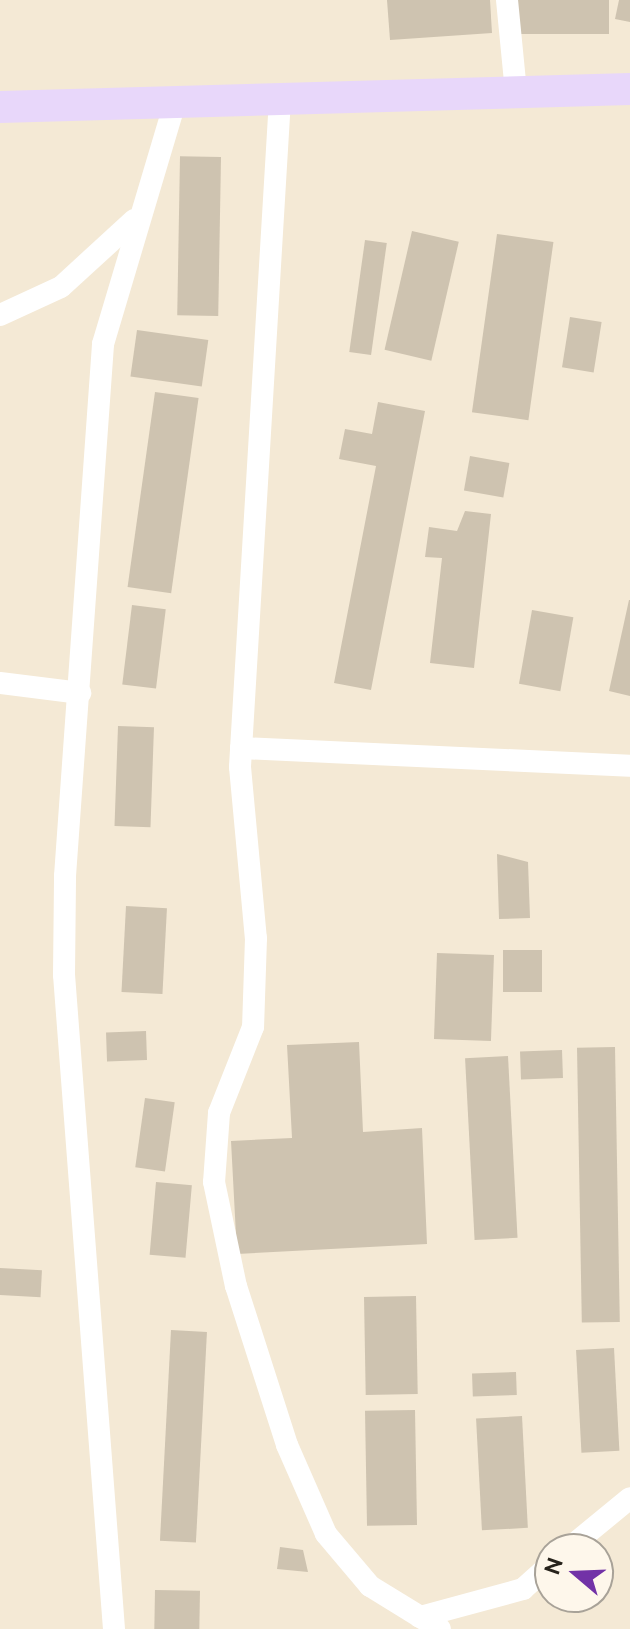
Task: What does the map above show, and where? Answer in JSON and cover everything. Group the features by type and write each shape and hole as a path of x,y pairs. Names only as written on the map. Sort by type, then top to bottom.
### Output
{"main road":[{"path":"0,107 630,89"}],"street":[{"path":"507,0 516,92"},
{"path":"280,99 241,748 256,938 253,1027 219,1113 214,1182 245,1315 287,1445 326,1534 370,1586 440,1629"},
{"path":"114,1629 64,975 103,344 137,218 175,102"},
{"path":"0,315 61,287 137,218"},
{"path":"0,683 80,693"},
{"path":"241,748 630,766"},
{"path":"587,1533 630,1498"},
{"path":"420,1617 523,1589 534,1579"}],"building":[{"path":"387,0 490,0 492,33 390,40"},
{"path":"514,0 609,0 609,34 514,34"},
{"path":"619,0 630,0 630,22 615,19"},
{"path":"180,156 221,157 218,316 177,315"},
{"path":"412,231 459,242 431,361 385,350"},
{"path":"497,234 553,242 528,420 472,412"},
{"path":"365,240 387,243 371,355 349,352"},
{"path":"570,317 602,322 594,372 562,367"},
{"path":"137,330 208,340 202,387 130,377"},
{"path":"155,392 199,398 171,593 128,587"},
{"path":"378,402 425,411 371,690 334,683 376,466 339,459 345,429 372,434"},
{"path":"470,456 509,463 503,497 464,490"},
{"path":"465,511 491,514 474,668 430,663 442,558 425,557 429,527 457,531"},
{"path":"630,600 630,696 609,691"},
{"path":"132,605 166,609 156,689 122,684"},
{"path":"532,610 573,617 560,691 519,684"},
{"path":"118,726 154,727 150,827 115,826"},
{"path":"497,854 528,862 530,918 499,919"},
{"path":"126,906 167,908 162,994 121,992"},
{"path":"503,950 542,950 542,992 503,992"},
{"path":"437,953 494,955 491,1041 434,1039"},
{"path":"146,1031 147,1060 107,1061 106,1032"},
{"path":"359,1042 363,1132 422,1128 427,1244 237,1254 231,1141 292,1138 287,1045"},
{"path":"615,1047 620,1322 582,1323 577,1048"},
{"path":"562,1050 563,1078 521,1079 520,1051"},
{"path":"508,1056 518,1238 475,1240 465,1058"},
{"path":"145,1098 175,1102 165,1171 135,1167"},
{"path":"156,1182 192,1185 186,1258 150,1255"},
{"path":"0,1268 42,1270 41,1297 0,1295"},
{"path":"416,1296 418,1394 366,1395 364,1297"},
{"path":"171,1330 207,1332 196,1543 160,1541"},
{"path":"614,1348 619,1451 581,1453 576,1350"},
{"path":"516,1372 517,1395 473,1397 472,1374"},
{"path":"415,1410 417,1525 367,1526 365,1411"},
{"path":"522,1416 528,1528 482,1530 476,1418"},
{"path":"280,1547 303,1550 308,1572 277,1569"},
{"path":"155,1590 200,1591 199,1629 154,1629"}]}
